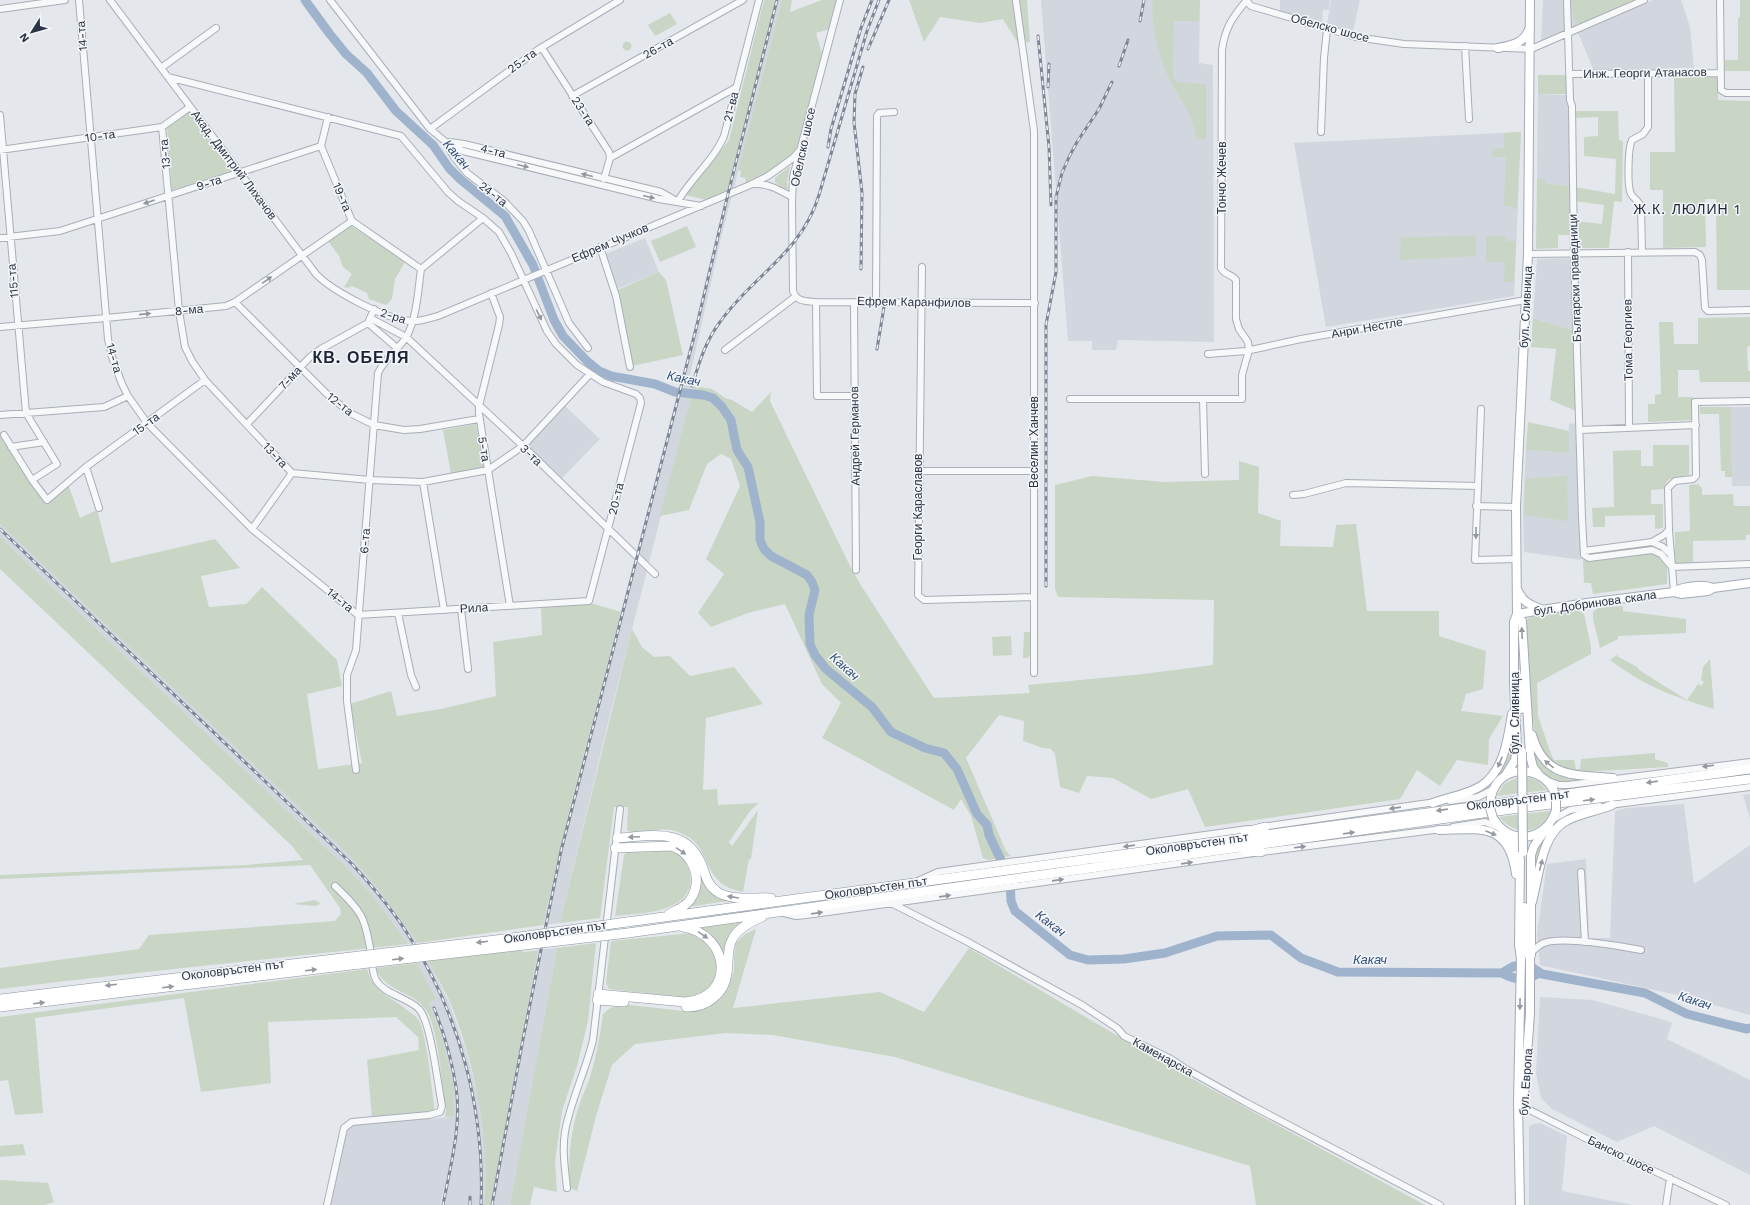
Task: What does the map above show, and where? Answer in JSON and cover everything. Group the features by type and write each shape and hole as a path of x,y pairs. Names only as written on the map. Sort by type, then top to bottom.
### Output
{"highway":[{"path":"1710,774 1750,763"},
{"name":"Околовръстен път","path":"1016,874 1196,845 1750,769"},
{"name":"Околовръстен път","path":"0,999 359,960 628,933 876,898 993,877 1168,857 1530,807 1750,779"},
{"path":"1700,785 1750,786"},
{"path":"1196,845 1265,827"},
{"path":"616,843 660,836 678,839 694,850 706,879 718,892 726,896 738,898 761,898 786,901"},
{"path":"616,843 672,846 680,849 689,857 694,866 696,886 689,900 676,911 652,919"},
{"path":"1216,850 1261,852"},
{"name":"Околовръстен път","path":"0,1007 359,960 914,883 993,877"},
{"path":"861,907 876,898"},
{"path":"598,997 690,1007 707,1003 720,992 724,986 728,972 729,948 733,938 742,928 775,913"},
{"path":"598,997 693,1001 703,998 714,988 720,976 722,962 718,951 711,940 694,929 684,927 652,929"}],"main road":[{"name":"бул. Сливница","path":"1505,776 1515,760 1517,749 1514,622 1517,614 1516,507 1528,254 1531,49 1530,0"},
{"path":"1498,48 1514,44 1522,40 1528,33 1530,22"},
{"name":"бул. Добринова скала","path":"1517,614 1542,609 1674,592 1687,588 1707,586 1713,588 1750,583"},
{"path":"1516,587 1526,603 1542,609"},
{"name":"бул. Сливница","path":"1517,614 1522,621 1531,762 1539,775"},
{"name":"бул. Сливница","path":"1515,646 1520,676 1522,804"},
{"name":"бул. Сливница","path":"1520,676 1523,653"},
{"path":"1433,802 1480,787 1493,775 1502,759 1508,741 1515,697"},
{"path":"1528,724 1538,752 1557,770 1572,775 1613,778"},
{"path":"1523,771 1539,775 1546,780 1553,789 1556,799 1556,810 1550,823 1539,833 1529,836 1514,836 1503,830 1493,818 1490,808 1491,797 1494,789 1505,776 1513,772 1523,771"},
{"name":"бул. Европа","path":"1521,959 1526,944 1522,804"},
{"path":"1532,902 1544,851 1556,829 1566,820 1612,805"},
{"name":"бул. Европа","path":"1524,1205 1520,1105 1530,1014 1532,850 1550,823"},
{"path":"1439,830 1486,830 1502,838 1511,854 1519,893"},
{"name":"бул. Европа","path":"1503,830 1512,839 1519,852 1521,959 1520,1205"},
{"name":"бул. Европа","path":"1526,944 1531,956"}],"street":[{"path":"0,9 65,0"},
{"name":"14-та","path":"79,0 108,339 112,357 128,396 147,423 252,529 358,615"},
{"name":"Акад. Дмитрий Лихачов","path":"110,0 302,255 326,284 337,292 374,309"},
{"name":"24-та","path":"330,0 430,129 446,142 454,157 467,173 504,201 523,221 529,231 543,271 569,323 588,348"},
{"name":"25-та","path":"430,129 542,48 620,0"},
{"name":"26-та","path":"572,96 743,0"},
{"name":"21-ва","path":"678,201 722,140 759,0"},
{"name":"Обелско шосе","path":"795,297 793,291 793,178 840,0"},
{"name":"Български праведници","path":"1567,0 1570,100 1572,106 1574,253 1584,554"},
{"path":"1531,49 1644,0"},
{"path":"1720,0 1721,89 1723,92 1750,93"},
{"name":"Веселин Ханчев","path":"1016,1 1034,131 1034,673"},
{"name":"Обелско шосе","path":"1246,1 1251,6 1356,37 1404,44 1531,49"},
{"name":"Тончо Жечев","path":"1246,1 1233,17 1226,30 1222,50 1221,268 1224,273 1234,277 1237,282 1236,319 1239,329 1248,342 1249,350"},
{"path":"161,68 216,28"},
{"path":"1321,132 1324,58 1327,29"},
{"path":"1465,46 1469,119"},
{"name":"23-та","path":"542,48 609,152 610,158"},
{"path":"1642,252 1641,207 1638,201 1633,197 1630,190 1630,148 1632,140 1643,134 1648,127 1648,73"},
{"name":"Инж. Георги Атанасов","path":"1570,74 1721,73"},
{"path":"168,77 328,117 321,146"},
{"path":"604,179 610,158 736,88"},
{"name":"10-та","path":"2,150 162,127 190,107"},
{"path":"876,302 877,116 879,113 894,112"},
{"name":"115-та","path":"0,115 9,237 26,412"},
{"name":"24-та","path":"328,117 397,135 404,139 453,197 483,218 499,232 525,279 547,331 570,360 590,374 612,386 636,394 640,398"},
{"name":"13-та","path":"162,127 179,311 184,347 192,362 206,380 292,473 370,480 423,482 488,470 523,446 590,374"},
{"name":"4-та","path":"446,142 463,151 659,199 701,206"},
{"name":"4-та","path":"446,142 464,144 660,192 678,201"},
{"name":"9-та","path":"0,238 60,231 321,146"},
{"name":"19-та","path":"321,146 352,221 421,269"},
{"name":"Ефрем Чучков","path":"413,322 438,316 750,185 768,176 793,158 799,151"},
{"path":"750,185 761,184 771,186 792,197"},
{"path":"421,269 483,218"},
{"name":"8-ма","path":"0,327 226,306 235,302 352,221"},
{"path":"600,247 616,296 630,367"},
{"name":"Тома Георгиев","path":"1628,252 1627,310 1629,428"},
{"path":"1528,254 1695,252 1698,253 1702,260 1705,308 1708,311 1750,310"},
{"name":"Георги Караславов","path":"922,267 920,302 918,595 924,600 1034,597"},
{"name":"6-та","path":"356,770 347,701 346,675 356,650 378,372 381,366 406,337 413,322 421,269"},
{"name":"5-та","path":"491,293 500,317 479,406 510,606"},
{"path":"725,350 795,297"},
{"name":"Ефрем Каранфилов","path":"795,297 800,301 816,302 1035,303"},
{"name":"Анри Нестле","path":"1208,354 1249,350 1301,339 1526,300"},
{"name":"12-та","path":"235,302 338,404 350,413 374,425 404,430 480,420"},
{"path":"816,302 817,396 854,396"},
{"name":"Андрей Германов","path":"854,302 856,570"},
{"path":"369,320 374,309"},
{"name":"2-ра","path":"374,309 392,317 413,322"},
{"path":"369,320 406,337"},
{"path":"369,320 396,348"},
{"name":"7-ма","path":"247,424 300,368 321,350 369,320"},
{"name":"3-та","path":"406,337 523,446 655,574"},
{"path":"1070,399 1242,399 1242,375 1249,350"},
{"name":"15-та","path":"32,480 47,500 70,479 206,380"},
{"path":"0,415 104,407 128,396"},
{"name":"20-та","path":"589,601 641,403 640,398"},
{"path":"1203,399 1205,474"},
{"path":"1674,592 1669,530 1668,491 1669,485 1675,480 1693,479 1696,476 1695,402 1750,401"},
{"path":"1481,409 1475,560 1517,559"},
{"path":"4,435 32,480 57,464 26,412"},
{"path":"1580,430 1696,425"},
{"path":"11,447 44,442"},
{"path":"86,467 99,508"},
{"path":"918,471 1034,472"},
{"path":"252,529 292,473"},
{"path":"423,482 444,610"},
{"path":"1293,495 1304,494 1346,484 1478,486"},
{"path":"1476,506 1516,507"},
{"path":"1584,554 1652,542 1664,535 1669,530"},
{"path":"1652,542 1663,547 1671,555"},
{"path":"1584,554 1589,558 1652,550 1661,554 1672,567"},
{"path":"1672,567 1750,564"},
{"name":"Рила","path":"358,615 589,601"},
{"path":"462,609 468,669"},
{"path":"398,613 412,675 416,686"},
{"name":"Околовръстен път","path":"1546,780 1562,785 1750,763"},
{"name":"Околовръстен път","path":"1550,823 1570,810 1750,786"},
{"path":"1016,874 1265,827 1433,802 1478,797 1494,789"},
{"path":"567,1188 564,1157 565,1133 569,1114 584,1072 593,1040 620,809"},
{"path":"775,913 796,916 891,903 993,877 1016,874 1261,852 1439,830 1485,822 1503,830"},
{"path":"1581,872 1585,942"},
{"path":"328,1205 343,1134 347,1124 352,1122 429,1116 440,1112 442,1106 428,1029 423,1014 410,1002 388,991 376,980 367,927 364,919 354,904 335,886"},
{"name":"Каменарска","path":"891,903 966,941 1072,1000 1117,1028 1124,1036 1171,1059 1244,1102 1440,1205"},
{"path":"1531,934 1543,943"},
{"path":"1531,956 1543,943 1564,941 1616,945 1641,950"},
{"name":"Банско шосе","path":"1520,1105 1589,1140 1726,1205"},
{"path":"1666,1205 1670,1178"}],"shaded area":[{"path":"776,0 782,0 722,234 688,384 694,386 607,727 560,923 543,925 570,808 695,326 717,232"},
{"path":"1041,0 1200,0 1199,63 1213,65 1214,342 1118,340 1116,350 1092,350 1092,341 1068,341"},
{"path":"1280,0 1330,0 1329,10 1323,10 1322,23 1280,12"},
{"path":"1331,0 1360,0 1353,31 1327,25"},
{"path":"1543,0 1644,0 1541,42"},
{"path":"1653,0 1681,0 1690,27 1694,68 1594,71 1578,33"},
{"path":"1538,94 1568,95 1570,112 1570,186 1545,183 1545,179 1537,179"},
{"path":"1521,132 1514,296 1326,327 1294,143"},
{"path":"645,238 659,272 614,290 603,255"},
{"path":"1573,258 1574,331 1533,318 1537,259"},
{"path":"565,406 600,439 562,478 528,446"},
{"path":"1731,407 1750,407 1750,486 1732,486"},
{"path":"1577,423 1581,560 1524,552 1523,511 1526,450 1568,453 1569,424"},
{"path":"0,524 347,853 375,885 418,943 408,944 374,897 347,868 0,537"},
{"path":"1750,794 1750,818 1743,795"},
{"path":"1684,804 1694,884 1750,845 1750,1015 1682,996 1540,965 1537,934 1547,864 1586,859 1589,938 1610,938 1615,811 1626,808"},
{"path":"557,948 510,1205 491,1205 538,950"},
{"path":"428,961 449,1002 466,1051 478,1097 486,1153 484,1205 443,1205 444,1187 440,1205 331,1205 346,1130 352,1125 453,1117 441,1034 429,1003 436,999 417,963"},
{"path":"1540,997 1592,1000 1672,1023 1667,1039 1750,1080 1750,1175 1654,1126 1617,1142 1552,1109 1541,1098 1536,1073"},
{"path":"1540,1123 1567,1136 1562,1191 1633,1205 1529,1205 1529,1127 1533,1124"}],"green space":[{"path":"764,0 776,0 728,190 706,200 686,195 729,140"},
{"path":"782,0 792,0 790,12 822,0 836,0 829,29 816,33 822,54 796,150 773,170 746,183 745,178 740,177 741,171 738,170"},
{"path":"909,0 1027,0 1030,42 1018,43 1003,19 980,23 940,17 924,42"},
{"path":"1153,0 1200,0 1199,21 1174,21 1173,77 1176,82 1206,84 1206,139 1196,139 1195,130 1186,107 1165,70 1154,30 1152,9"},
{"path":"1571,0 1635,0 1580,24 1575,20"},
{"path":"1740,0 1750,0 1750,71 1725,71 1725,60 1738,60 1738,17 1740,17"},
{"path":"670,13 677,24 655,36 648,25"},
{"path":"627,41 632,46 627,51 622,46"},
{"path":"1538,75 1567,75 1567,94 1538,94"},
{"path":"1674,76 1718,76 1718,100 1750,101 1750,290 1717,290 1716,199 1705,199 1706,247 1663,248 1663,190 1650,190 1650,152 1675,152"},
{"path":"1574,111 1618,111 1619,140 1623,141 1622,202 1614,201 1609,248 1577,248 1576,221 1602,224 1604,205 1575,201 1575,187 1615,194 1616,159 1584,156 1584,137 1598,136 1598,117 1575,118"},
{"path":"189,112 232,172 172,190 167,127"},
{"path":"1521,132 1517,208 1511,210 1511,206 1504,206 1506,157 1492,157 1492,149 1504,148 1504,133"},
{"path":"790,166 787,183 788,188 786,191 775,182 775,178"},
{"path":"1537,179 1545,179 1545,183 1570,186 1571,235 1558,235 1558,248 1536,249"},
{"path":"350,225 405,262 395,279 392,299 386,305 369,299 367,293 352,286 347,288 344,287 352,274 343,267 339,256 328,241"},
{"path":"687,226 696,247 660,262 651,241"},
{"path":"1476,236 1476,256 1400,260 1401,237"},
{"path":"1486,236 1507,236 1507,241 1516,241 1514,282 1504,282 1505,262 1486,262"},
{"path":"659,272 666,280 683,355 632,366 615,291"},
{"path":"1750,317 1750,346 1747,347 1750,382 1700,382 1699,370 1678,370 1678,397 1693,397 1693,420 1648,422 1648,404 1655,404 1655,395 1661,394 1659,322 1673,322 1674,344 1698,344 1698,318"},
{"path":"1533,318 1574,331 1576,411 1550,400 1556,349 1531,347"},
{"path":"694,386 712,389 725,398 732,400 752,412 771,392 770,401 848,562 860,584 934,698 1030,693 1028,685 1143,674 1213,665 1214,600 1058,597 1055,589 1055,485 1092,476 1165,482 1239,480 1239,461 1259,467 1258,513 1281,521 1280,546 1333,547 1336,525 1356,524 1367,611 1439,611 1439,636 1486,651 1483,689 1466,694 1461,711 1503,716 1489,739 1488,765 1457,760 1440,786 1417,770 1400,799 1205,827 1188,789 1151,799 1113,778 1087,776 1079,793 1060,787 1055,754 1051,749 1043,748 1023,741 1024,721 999,715 966,758 1006,851 1011,856 988,860 983,858 971,816 961,799 954,810 822,738 841,703 822,684 785,604 748,613 711,627 698,613 724,574 706,559 740,486 731,459 721,454 707,464 689,510 660,516"},
{"path":"1700,407 1731,407 1732,477 1725,477 1725,471 1721,471 1719,414 1700,414"},
{"path":"1528,422 1569,431 1569,453 1526,450"},
{"path":"476,424 484,468 451,474 443,430"},
{"path":"0,433 45,504 68,484 80,518 97,510 111,563 215,539 240,568 201,576 209,607 246,604 262,587 337,660 342,686 307,694 318,769 362,763 350,704 391,691 397,716 441,709 496,696 493,642 542,635 541,607 594,604 621,612 570,808 543,925 418,943 375,885 347,853 0,524"},
{"path":"1653,445 1689,445 1689,475 1670,479 1665,484 1664,489 1651,490 1651,504 1663,504 1663,528 1655,529 1655,515 1605,516 1605,527 1593,527 1592,508 1614,507 1613,451 1641,450 1641,466 1653,466"},
{"path":"1567,473 1568,521 1524,515 1525,479 1566,476"},
{"path":"1698,484 1702,488 1702,495 1733,494 1734,506 1750,506 1750,535 1746,535 1746,540 1693,541 1693,563 1675,563 1675,532 1690,531 1689,485"},
{"path":"0,537 347,868 374,897 408,944 0,989 0,968 139,949 149,935 335,921 341,914 340,908 310,865 0,879 0,875 246,865 303,860 292,846 0,569"},
{"path":"1653,544 1664,550 1662,552 1589,555 1588,553"},
{"path":"1652,553 1659,557 1667,567 1667,584 1593,594 1591,583 1584,583 1583,560 1592,561"},
{"path":"1623,606 1623,611 1686,619 1686,633 1618,636 1618,639 1600,648 1593,619 1593,612 1598,608"},
{"path":"1578,610 1584,614 1591,647 1591,654 1537,683 1538,716 1554,760 1574,760 1576,769 1580,769 1581,759 1655,753 1655,759 1668,763 1668,767 1581,772 1559,766 1548,757 1540,746 1531,713 1527,674 1526,623 1528,618 1532,617"},
{"path":"632,629 642,647 654,657 670,656 690,676 734,667 763,704 706,718 703,790 717,789 718,805 759,803 750,811 729,842 732,846 758,810 751,859 749,859 743,892 729,888 718,880 712,873 702,852 693,840 675,831 665,829 631,833 627,830 628,807 614,807 600,918 560,923"},
{"path":"1024,632 1031,632 1031,652 1028,658 1023,658"},
{"path":"1011,636 1012,655 993,656 992,637"},
{"path":"1618,654 1617,656 1637,667 1639,670 1687,700 1698,684 1701,686 1704,682 1701,680 1703,667 1710,659 1714,709 1685,700 1648,684 1610,660"},
{"path":"1512,725 1515,750 1508,766 1482,793 1473,796 1454,797 1492,780"},
{"path":"1531,743 1544,762 1594,778 1562,782 1550,778 1536,765"},
{"path":"1518,777 1534,779 1547,790 1497,796 1504,784"},
{"path":"1594,809 1557,824 1535,882 1533,855 1536,846 1561,817 1567,813"},
{"path":"1550,811 1546,819 1540,825 1534,829 1527,830 1512,828 1499,817"},
{"path":"665,848 676,852 689,865 691,885 685,896 668,907 658,910 647,913 615,916 624,855 630,850"},
{"path":"698,863 702,878 734,900 688,907"},
{"path":"315,900 321,904 315,906 293,904"},
{"path":"750,920 724,957 715,940 700,927"},
{"path":"756,929 733,1008 880,992 924,1012 969,948 1165,1064 1425,1205 1256,1205 1250,1166 895,1057 773,1035 725,1033 635,1044 612,1065 596,1116 577,1191 570,1188 569,1159 571,1140 578,1108 594,1064 603,1014 610,1008 620,1004 684,1011 700,1009 728,987 734,971 736,943 745,934"},
{"path":"692,933 711,947 718,961 714,982 702,993 688,998 609,989 606,983 611,941"},
{"path":"596,943 588,1021 577,1066 562,1111 555,1162 557,1192 534,1187 530,1205 510,1205 557,948"},
{"path":"517,950 525,952 538,950 491,1205 484,1205 485,1154 479,1102 467,1050 459,1026 450,1002 428,961"},
{"path":"417,963 436,999 429,1003 441,1034 454,1088 453,1117 445,1117 446,1109 437,1043 434,1029 426,1010 414,999 386,982 380,976 376,968"},
{"path":"367,969 370,977 378,989 418,1019 427,1049 435,1112 372,1118 367,1060 419,1050 418,1037 396,1017 268,1022 271,1083 201,1092 184,998 35,1018 43,1113 15,1115 8,1080 0,1081 0,1017"},
{"path":"1525,991 1527,992 1527,1000 1524,1050 1522,1051"},
{"path":"23,1144 26,1155 0,1157 0,1146"},
{"path":"0,1180 48,1183 54,1202 44,1205 0,1205"}],"waterway":[{"name":"Какач","path":"305,0 346,54 367,73 396,111 433,145 449,168 460,179 505,216 533,265 554,320 563,336 587,361 599,371 611,376 655,384 675,392 703,395 713,398 722,407 731,420 737,450 748,467 760,522 760,540 764,549 771,556 807,575 812,582 815,590 809,615 810,644 815,655 826,669 872,707 891,732 925,748 944,753 957,769 977,814 987,825 989,835 1010,879 1011,901 1015,911 1070,955 1088,960 1124,959 1165,953 1217,936 1271,935 1301,958 1338,972 1502,973 1520,979 1534,976 1539,973"},
{"name":"Какач","path":"1502,973 1514,966 1533,968 1542,974 1645,993 1687,1014 1747,1029 1750,1028"}],"railway":[{"path":"492,1205 524,1034 561,851 696,329 728,194 777,0"},
{"path":"828,147 831,129 861,28 872,0"},
{"path":"692,386 706,345 720,322 733,305 788,249 801,233 811,215 819,195 867,31 879,0"},
{"path":"868,49 889,0"},
{"path":"1140,21 1144,0"},
{"path":"1038,36 1049,147 1051,205"},
{"path":"1119,66 1128,40"},
{"path":"1048,87 1049,64"},
{"path":"861,269 862,193 854,122 855,94 863,67"},
{"path":"1046,586 1046,325 1056,272 1056,197 1062,173 1069,157 1099,109 1112,82"},
{"path":"877,349 884,307"},
{"path":"0,529 352,864 396,917 427,966 442,998 466,1065 479,1134 481,1205"},
{"path":"434,1008 450,1057 456,1087 457,1102 454,1146 443,1205"},
{"path":"470,1197 470,1205"}],"district":[{"name":"Ж.К. ЛЮЛИН 1","path":"1687,209"},
{"name":"КВ. ОБЕЛЯ","path":"361,357"}]}
